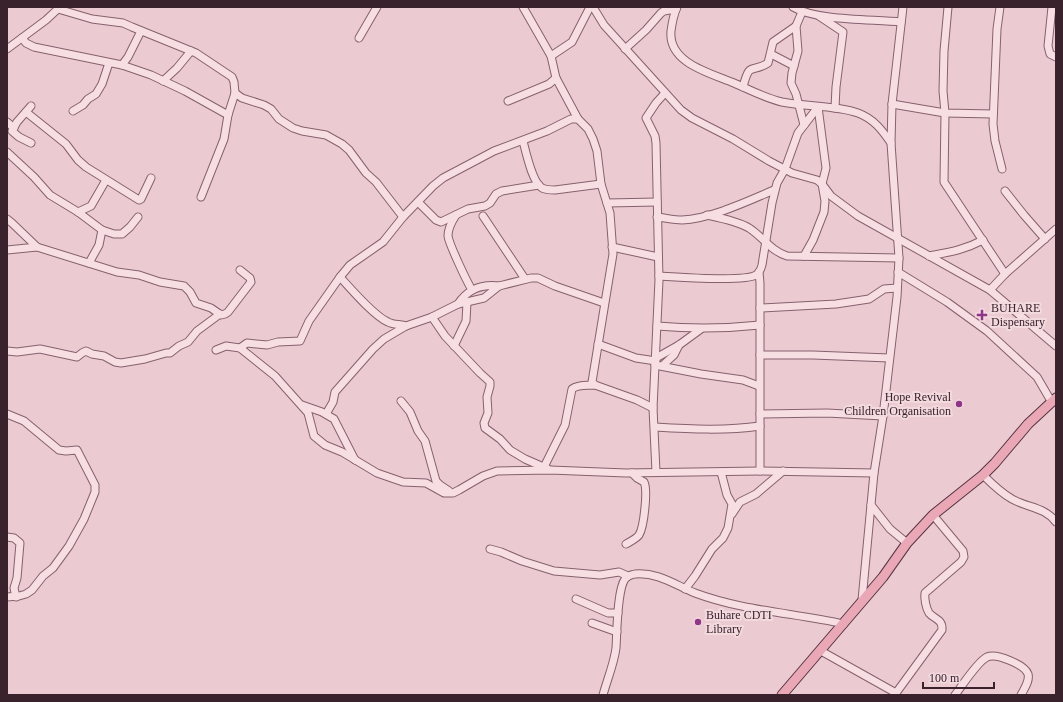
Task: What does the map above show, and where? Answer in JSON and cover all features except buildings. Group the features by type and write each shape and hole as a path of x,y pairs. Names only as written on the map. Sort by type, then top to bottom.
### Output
{"main road":[{"path":"782,695 883,577 907,543 933,516 983,475 1028,424 1054,399"}],"street":[{"path":"359,38 377,7"},
{"path":"523,7 552,56 556,78 578,119 583,123 593,139 597,151 602,184 610,213 612,247 611,264 591,377 592,383 596,385"},
{"path":"552,56 572,42 590,7"},
{"path":"593,7 604,25 681,110 692,118 733,139 785,170 812,178 822,184 831,196 840,204 898,239 990,290 1056,346"},
{"path":"794,7 802,12 819,16 901,22"},
{"path":"862,600 874,473 883,416 897,288 899,258 891,143 892,104 903,7"},
{"path":"948,7 944,51 943,91 945,113 944,182 1005,274"},
{"path":"1000,7 997,29 993,114 995,141 1002,169"},
{"path":"1052,7 1048,46 1050,54 1056,57"},
{"path":"7,49 57,8 92,19 126,24 191,51 232,77 235,92 228,115 222,146 201,197"},
{"path":"625,49 646,30 661,13 677,8"},
{"path":"677,8 673,19 671,35 672,45 676,52 684,60 698,69 767,98 858,113 867,117 880,128 891,143"},
{"path":"802,12 796,26 798,51 792,83 804,125"},
{"path":"819,16 843,32"},
{"path":"835,108 836,87 843,32 842,18"},
{"path":"743,87 748,71 751,68 761,67 768,63 773,42 796,26"},
{"path":"122,65 128,57 141,31"},
{"path":"22,38 34,47 122,65 189,93 228,115"},
{"path":"163,81 177,68 191,51"},
{"path":"771,54 794,66"},
{"path":"73,111 96,94 102,84 109,62"},
{"path":"508,101 549,84 556,78"},
{"path":"235,92 242,98 264,105 279,119 293,128 326,135 342,144 349,150 366,173 376,182 403,217"},
{"path":"656,472 654,408 657,362 659,276 656,143 655,136 647,123 646,116 665,93"},
{"path":"892,104 945,113 993,114"},
{"path":"31,143 12,131 32,106"},
{"path":"659,276 729,278 755,276 759,272 762,265 774,190 785,170 794,142 804,125 818,107"},
{"path":"804,256 813,240 825,208 826,201 822,184 826,168 818,107"},
{"path":"26,112 66,144 78,160 86,167 139,200 144,194 151,178"},
{"path":"240,348 247,343 267,345 278,342 300,341 309,322 340,277 350,266 383,242 403,217 432,186 443,178 494,151 523,141 571,119 578,119"},
{"path":"7,122 14,128"},
{"path":"523,141 534,176 542,188 548,190 602,184"},
{"path":"7,152 34,177 50,195 78,212 102,230 114,234 122,234 138,217"},
{"path":"78,212 90,206 106,180"},
{"path":"418,202 438,221 445,221 468,209 484,206 490,203 496,194 502,191 539,185"},
{"path":"658,217 682,220 707,215 740,205 774,190"},
{"path":"1005,191 1045,239"},
{"path":"607,203 657,202"},
{"path":"456,214 448,238 472,290"},
{"path":"707,215 738,223 750,229 779,253 787,256 899,258"},
{"path":"483,216 525,279"},
{"path":"7,219 37,247"},
{"path":"990,290 1005,274 1056,229"},
{"path":"89,263 99,245 102,230"},
{"path":"929,256 960,250 983,240"},
{"path":"7,250 37,247 117,272 139,275 160,282 184,286 190,292 196,303 211,308 220,314"},
{"path":"612,247 658,257"},
{"path":"7,351 17,352 40,349 77,357 82,352 86,351 104,356 117,363 171,353 179,346 188,342 198,331 220,314 225,314 228,312 252,281 240,270"},
{"path":"759,272 760,471"},
{"path":"898,272 947,302 988,331 1037,377 1054,399"},
{"path":"340,277 364,303 385,320 392,324 406,326"},
{"path":"326,414 332,404 335,392 373,349 384,339 406,326 432,317 458,304 484,298 499,286 525,279 538,278 555,286 604,303"},
{"path":"458,304 461,299 472,290 480,286 486,284 499,286"},
{"path":"760,308 836,304 869,298 884,289 897,288"},
{"path":"454,346 466,321 468,302"},
{"path":"432,317 445,336 490,382 487,397 488,412 484,423 485,428 500,439 510,450 547,469"},
{"path":"657,326 702,329 760,325"},
{"path":"657,362 702,329"},
{"path":"598,344 636,358 701,374 743,380 760,386"},
{"path":"657,362 674,355 679,345"},
{"path":"216,350 226,346 240,348 275,376 308,412 314,436 325,445 342,452 368,469 403,482 426,483 444,493 453,493 483,476 497,471 547,469 632,473 760,471 874,473"},
{"path":"760,355 814,355 889,358"},
{"path":"547,469 565,425 572,389 575,387 582,385 596,385 638,400 654,408"},
{"path":"400,401 410,412 425,441 436,480 445,490 453,493"},
{"path":"301,405 326,414 334,419 355,461"},
{"path":"760,414 827,413 883,416"},
{"path":"7,414 24,421 59,450 77,450 96,488 84,519 69,546 53,568 43,576 32,590 26,594 16,597 7,597"},
{"path":"655,427 715,430 741,429 760,426"},
{"path":"730,516 740,502 756,494 782,471"},
{"path":"685,589 698,572 712,549 723,538 728,528 732,504 728,497 721,472"},
{"path":"626,544 636,537 641,531 645,496 645,484 632,473"},
{"path":"983,475 998,490 1011,499 1050,514 1056,522"},
{"path":"871,505 890,529 907,543"},
{"path":"821,651 896,694 942,630 941,622 928,611 925,593 961,562 964,557 963,551 933,516"},
{"path":"7,537 14,538 20,543 17,578 14,588 16,597"},
{"path":"490,549 501,552 522,562 554,571 600,574 619,572 628,576 645,574 654,575 714,600 844,624"},
{"path":"603,695 615,650 622,586 623,582 628,576"},
{"path":"576,598 608,613 618,613"},
{"path":"592,623 617,632"},
{"path":"955,695 981,661 992,655 1011,661 1024,668 1028,673 1028,681 1021,695"}],"place":[{"name":"BUHARE Dispensary","path":"982,315"},
{"name":"Hope Revival Children Organisation","path":"959,404"},
{"name":"Buhare CDTI Library","path":"698,622"}]}
